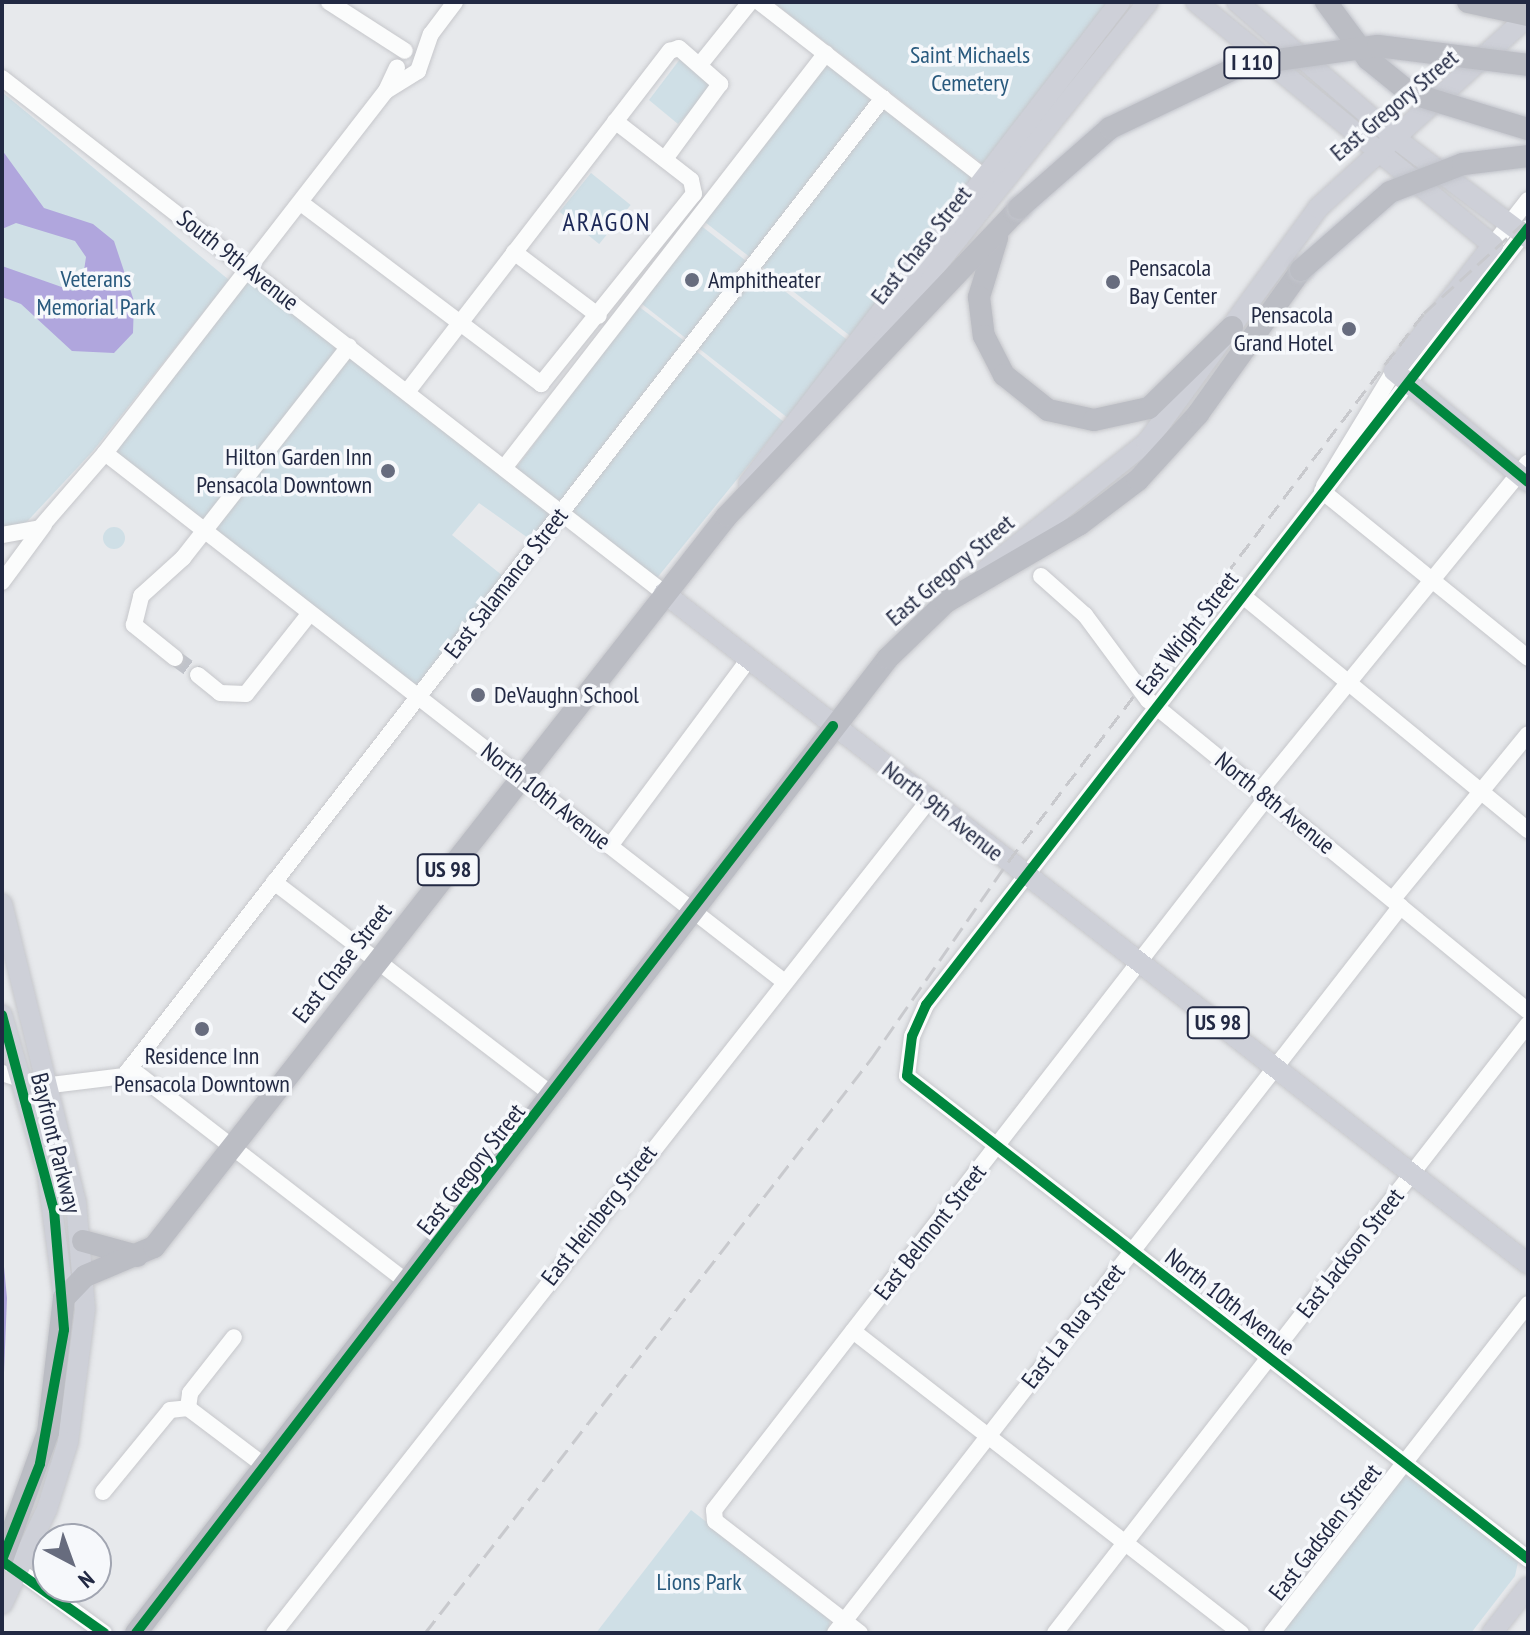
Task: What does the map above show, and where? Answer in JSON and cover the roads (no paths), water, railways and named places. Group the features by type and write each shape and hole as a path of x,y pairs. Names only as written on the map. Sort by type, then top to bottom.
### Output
{"highway":[{"path":"1326,2 1368,59 1410,93 1451,112 1528,129"},
{"path":"1468,2 1528,15"},
{"name":"I 110","path":"1002,226 1110,128 1242,65 1378,46 1528,65"},
{"path":"946,602 1080,524 1138,480 1184,433 1301,270 1390,192 1463,164 1528,156"},
{"path":"785,451 1002,226"},
{"path":"1002,226 981,283 984,336 1004,375 1048,410 1094,420 1149,408 1232,327"},
{"name":"East Chase Street","path":"142,1256 232,1147 664,593 785,451"},
{"name":"East Gregory Street","path":"136,1633 695,911 833,726 946,602"},
{"path":"83,1241 142,1256"},
{"path":"64,1298 85,1276 142,1256"},
{"name":"Bayfront Parkway","path":"8,1563 45,1442 64,1298"}],"main road":[{"name":"East Chase Street","path":"727,516 792,422 1120,2"},
{"name":"East Chase Street","path":"785,451 1078,94 1148,2"},
{"path":"1196,2 1376,154 1493,245"},
{"path":"1222,24 1238,3 1395,138 1522,231"},
{"name":"East Gregory Street","path":"946,602 1133,456 1232,327 1301,229 1376,154 1528,15"},
{"name":"East Wright Street","path":"1394,371 1493,245"},
{"path":"1394,371 1525,472"},
{"name":"North 9th Avenue","path":"664,593 1528,1264"},
{"name":"Bayfront Parkway","path":"2,904 43,1086 83,1241 85,1276 75,1413 47,1509 8,1563 2,1604"},
{"name":"Bayfront Parkway","path":"2,1015 11,1076 54,1210 64,1298"},
{"path":"1492,1633 1528,1587"}],"street":[{"path":"329,2 406,61"},
{"path":"2,582 455,2"},
{"path":"702,62 750,2"},
{"path":"759,2 985,178"},
{"path":"407,392 670,51 685,50 718,75 719,89 665,159"},
{"path":"504,468 826,53"},
{"name":"South 9th Avenue","path":"3,79 473,443"},
{"name":"East Salamanca Street","path":"130,1068 883,98"},
{"path":"301,203 458,325 541,384 599,316 694,187 665,159 615,121"},
{"name":"East Wright Street","path":"907,1076 912,1036 926,1005 1322,491 1410,385 1522,231 1528,200"},
{"name":"East Wright Street","path":"1493,245 1522,231"},
{"path":"514,252 599,316"},
{"path":"175,658 140,632 135,606 205,532 349,346"},
{"name":"East Wright Street","path":"1322,491 1334,460 1394,371"},
{"name":"North 9th Avenue","path":"473,443 664,593"},
{"name":"North 10th Avenue","path":"105,453 782,980"},
{"name":"East Belmont Street","path":"840,1627 713,1516 1139,962 1349,682 1525,472"},
{"path":"1322,491 1528,658"},
{"path":"2,535 31,533 47,521"},
{"name":"North 8th Avenue","path":"1041,576 1085,615 1155,706 1528,1011"},
{"path":"1243,596 1528,830"},
{"path":"198,675 220,693 246,694 310,613"},
{"path":"610,846 749,659"},
{"name":"East La Rua Street","path":"840,1627 1275,1067 1481,791 1528,734"},
{"name":"East Heinberg Street","path":"274,1633 782,980 929,800"},
{"path":"274,882 553,1095"},
{"name":"East Jackson Street","path":"1055,1633 1528,1024"},
{"path":"11,1076 43,1086 113,1083 130,1068 408,1283"},
{"name":"North 10th Avenue","path":"907,1076 1528,1559"},
{"name":"East Gadsden Street","path":"1272,1633 1528,1304"},
{"path":"853,1331 1241,1633"},
{"path":"188,1408 190,1393 234,1337"},
{"path":"103,1492 170,1410 188,1408 265,1466"},
{"path":"8,1563 104,1633"},
{"path":"840,1627 860,1633"}],"tunnel":[{"path":"175,658 198,675"}],"railway":[{"path":"425,1633 871,1059 1008,862 1424,313 1528,219"}],"place":[{"name":"Amphitheater","path":"692,280"},
{"name":"Pensacola Bay Center","path":"1113,282"},
{"name":"Pensacola Grand Hotel","path":"1349,329"},
{"name":"Hilton Garden Inn Pensacola Downtown","path":"388,471"},
{"name":"DeVaughn School","path":"478,695"},
{"name":"Residence Inn Pensacola Downtown","path":"202,1029"}],"district":[{"name":"ARAGON","path":"607,222"}],"park label":[{"name":"Saint Michaels Cemetery","path":"970,69"},
{"name":"Veterans Memorial Park","path":"96,293"},
{"name":"Lions Park","path":"699,1582"}]}
